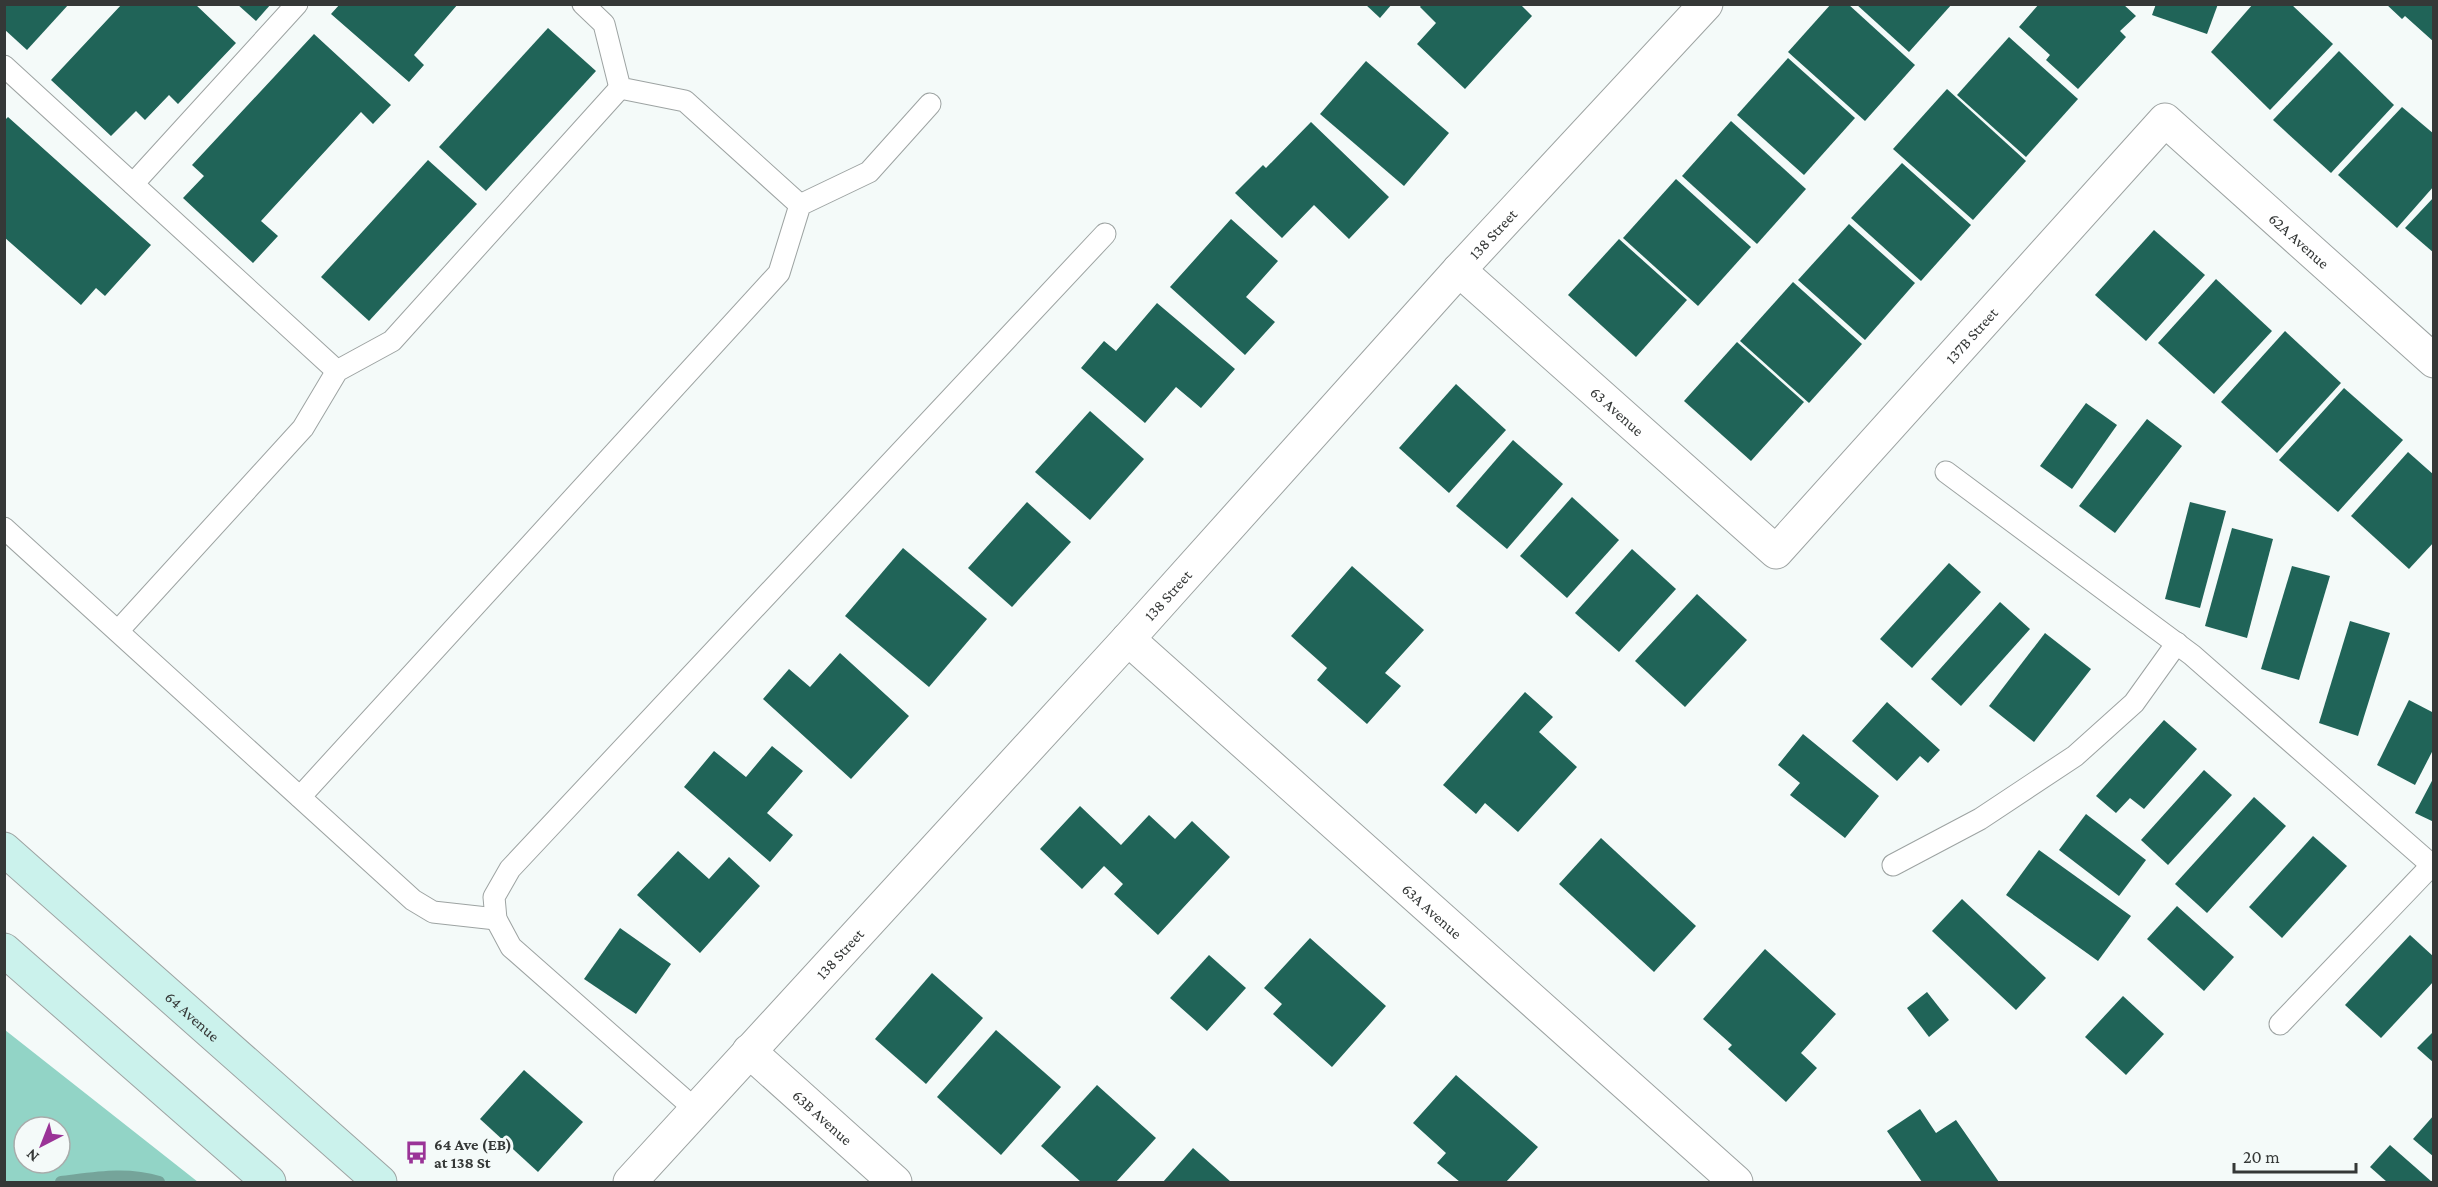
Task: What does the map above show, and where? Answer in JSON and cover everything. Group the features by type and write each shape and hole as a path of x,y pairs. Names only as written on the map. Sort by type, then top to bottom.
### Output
{"main road":[{"name":"64 Avenue","path":"4,849 380,1182"},
{"path":"4,950 269,1182"}],"street":[{"name":"138 Street","path":"630,1182 1128,639 1459,270 1706,4"},
{"name":"62A Avenue","path":"2165,120 2433,361"},
{"name":"137B Street","path":"1776,552 2165,120"},
{"name":"63 Avenue","path":"1459,270 1776,552"},
{"name":"63A Avenue","path":"1128,639 1736,1182"},
{"name":"63B Avenue","path":"749,1050 895,1182"}],"lane":[{"path":"133,184 297,4"},
{"path":"583,4 604,24 620,88"},
{"path":"4,66 337,371"},
{"path":"620,88 685,101 800,205"},
{"path":"118,631 303,428 337,371 392,341 620,88"},
{"path":"300,797 779,273 800,205 869,172 930,104"},
{"path":"696,1110 511,946 496,919 494,897 510,869 1105,234"},
{"path":"1946,472 2177,644 2433,866 2280,1024"},
{"path":"4,528 413,900 434,912 496,919"},
{"path":"1893,865 1980,819 2075,756 2134,703 2177,644"}],"green space":[{"path":"4,1030 5,1030 198,1182 5,1182"}],"building":[{"path":"4,4 69,4 27,50 4,29"},
{"path":"122,4 195,4 236,43 178,104 169,95 145,120 136,111 111,136 51,80"},
{"path":"237,4 271,4 256,21"},
{"path":"340,4 458,4 414,55 424,65 409,82 331,14"},
{"path":"1365,4 1392,4 1380,18"},
{"path":"1422,4 1520,4 1532,16 1465,89 1417,44 1436,23 1420,7"},
{"path":"1831,4 1848,4 1915,65 1865,121 1788,52"},
{"path":"1856,4 1952,4 1909,52"},
{"path":"2039,4 2123,4 2136,16 2120,31 2126,37 2078,89 2046,60 2050,55 2019,27"},
{"path":"2156,4 2218,4 2207,34 2152,15"},
{"path":"2253,4 2291,4 2333,44 2270,110 2211,52"},
{"path":"2386,4 2434,4 2434,42 2405,16 2402,19"},
{"path":"548,28 596,71 486,191 439,147"},
{"path":"314,34 391,105 373,124 361,112 261,221 278,236 253,263 183,198 204,176 192,165"},
{"path":"2009,37 2078,99 2026,157 1957,95"},
{"path":"2339,51 2394,105 2331,173 2273,120"},
{"path":"1788,58 1855,118 1804,175 1737,115"},
{"path":"1366,61 1449,133 1404,186 1320,114"},
{"path":"1947,89 2026,161 1973,220 1893,149"},
{"path":"2402,107 2434,134 2434,186 2397,228 2338,175"},
{"path":"8,117 151,245 105,296 96,288 81,305 4,237 4,121"},
{"path":"1731,121 1806,189 1757,244 1682,176"},
{"path":"1311,122 1389,197 1349,239 1314,205 1282,238 1235,193 1263,165 1266,168"},
{"path":"428,160 477,204 369,321 321,277"},
{"path":"1902,163 1971,225 1921,281 1851,218"},
{"path":"1676,179 1751,247 1698,306 1623,238"},
{"path":"2434,197 2434,253 2405,228"},
{"path":"1231,219 1278,261 1246,297 1275,322 1245,355 1170,287"},
{"path":"1849,224 1915,283 1865,340 1798,280"},
{"path":"2154,230 2205,275 2146,341 2095,295"},
{"path":"1619,239 1687,300 1636,357 1568,295"},
{"path":"2216,279 2272,331 2214,394 2158,343"},
{"path":"1793,282 1862,344 1809,403 1740,341"},
{"path":"1157,303 1235,369 1201,408 1176,387 1145,423 1081,368 1104,341 1116,351"},
{"path":"2285,331 2341,383 2277,453 2221,402"},
{"path":"1737,342 1804,402 1751,461 1684,401"},
{"path":"1456,384 1506,430 1449,493 1399,448"},
{"path":"2344,388 2403,440 2338,512 2279,460"},
{"path":"2086,403 2117,425 2072,489 2040,466"},
{"path":"1090,411 1144,459 1090,520 1035,472"},
{"path":"2147,419 2182,446 2115,533 2079,506"},
{"path":"1513,440 1563,484 1507,549 1456,506"},
{"path":"2408,452 2434,475 2434,542 2409,569 2351,516"},
{"path":"1572,497 1619,540 1567,598 1520,556"},
{"path":"1027,502 1071,542 1012,607 968,568"},
{"path":"2190,502 2226,511 2200,608 2165,599"},
{"path":"2232,528 2273,539 2247,638 2205,626"},
{"path":"903,548 987,619 929,687 845,616"},
{"path":"1632,549 1676,589 1619,652 1575,613"},
{"path":"1949,563 1981,592 1912,668 1880,639"},
{"path":"1352,566 1424,630 1385,673 1401,686 1367,724 1317,680 1327,668 1291,636"},
{"path":"2292,566 2330,576 2299,680 2261,669"},
{"path":"1697,594 1747,640 1685,707 1635,661"},
{"path":"2000,602 2030,629 1961,706 1931,679"},
{"path":"2350,621 2390,633 2358,736 2319,723"},
{"path":"2045,633 2091,669 2034,742 1989,706"},
{"path":"840,653 909,716 851,779 763,699 789,669 810,687"},
{"path":"1525,692 1553,717 1539,732 1577,767 1518,832 1485,803 1476,814 1443,785"},
{"path":"2409,700 2434,713 2434,748 2415,785 2377,765"},
{"path":"1887,702 1940,750 1928,763 1920,756 1897,781 1852,741"},
{"path":"2164,720 2197,749 2144,809 2130,798 2116,813 2096,796"},
{"path":"1803,734 1879,796 1845,838 1790,795 1800,783 1778,765"},
{"path":"772,746 803,771 767,813 793,835 770,862 684,787 714,751 746,777"},
{"path":"2204,770 2232,795 2168,865 2141,840"},
{"path":"2434,777 2434,822 2415,813"},
{"path":"2254,797 2286,826 2207,913 2175,884"},
{"path":"1080,806 1121,845 1149,815 1175,839 1192,821 1230,857 1158,935 1114,894 1123,884 1104,866 1082,889 1040,849"},
{"path":"2086,814 2146,860 2119,896 2059,850"},
{"path":"2313,836 2347,866 2282,938 2249,907"},
{"path":"1601,838 1696,926 1654,972 1559,884"},
{"path":"2039,850 2131,916 2098,961 2006,895"},
{"path":"678,851 709,879 729,857 760,886 700,953 637,895"},
{"path":"1962,899 2046,978 2016,1010 1932,931"},
{"path":"2177,906 2234,957 2204,991 2147,939"},
{"path":"620,928 671,964 636,1014 584,979"},
{"path":"2410,935 2434,957 2434,981 2381,1038 2345,1005"},
{"path":"1310,938 1386,1006 1332,1067 1273,1014 1282,1004 1264,988"},
{"path":"1765,949 1836,1014 1801,1053 1817,1068 1786,1102 1728,1049 1732,1045 1703,1019"},
{"path":"1209,955 1246,988 1207,1031 1170,998"},
{"path":"932,973 983,1018 926,1084 875,1039"},
{"path":"1927,992 1949,1020 1929,1037 1907,1008"},
{"path":"2123,996 2164,1034 2126,1075 2085,1037"},
{"path":"996,1030 1061,1087 1001,1155 937,1097"},
{"path":"2434,1031 2434,1063 2417,1048"},
{"path":"524,1070 583,1122 538,1172 480,1119"},
{"path":"1456,1075 1538,1147 1506,1182 1460,1182 1437,1163 1446,1153 1413,1123"},
{"path":"1097,1085 1156,1138 1116,1182 1081,1182 1041,1146"},
{"path":"1920,1109 1936,1133 1956,1120 1999,1182 1922,1182 1887,1131"},
{"path":"2434,1115 2434,1157 2413,1139"},
{"path":"2390,1145 2432,1182 2387,1182 2370,1167"},
{"path":"1193,1148 1231,1182 1163,1182"}],"waterway":[{"path":"61,1182 122,1177 159,1182"}],"place":[{"name":"64 Ave (EB) at 138 St","path":"416,1153"}]}
